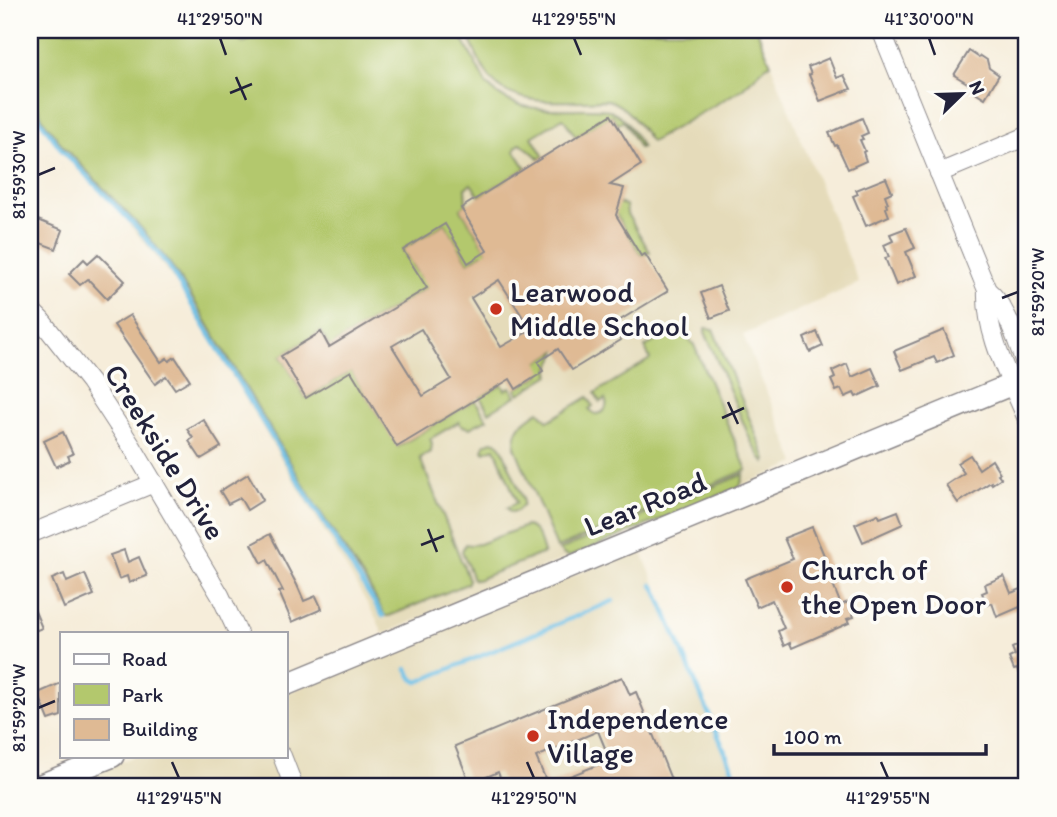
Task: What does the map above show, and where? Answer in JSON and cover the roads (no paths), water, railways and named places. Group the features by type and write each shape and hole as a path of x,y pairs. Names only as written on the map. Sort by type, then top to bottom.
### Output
{"street":[{"path":"881,30 987,290 986,305 996,343 1022,377 1027,419"},
{"path":"939,173 1027,136"},
{"name":"Creekside Drive","path":"30,309 90,382 133,448 220,595 238,632"},
{"name":"Lear Road","path":"287,684 1022,377"},
{"path":"30,534 154,483"},
{"path":"37,787 108,758"},
{"path":"283,758 294,787"}],"waterway":[{"path":"30,96 40,120 62,150 140,231 169,267 383,616"},
{"path":"652,585 740,787"},
{"path":"407,669 418,682 613,601"}],"place":[{"name":"Learwood Middle School","path":"496,309"},
{"name":"Church of the Open Door","path":"787,587"},
{"name":"Independence Village","path":"533,736"}]}
